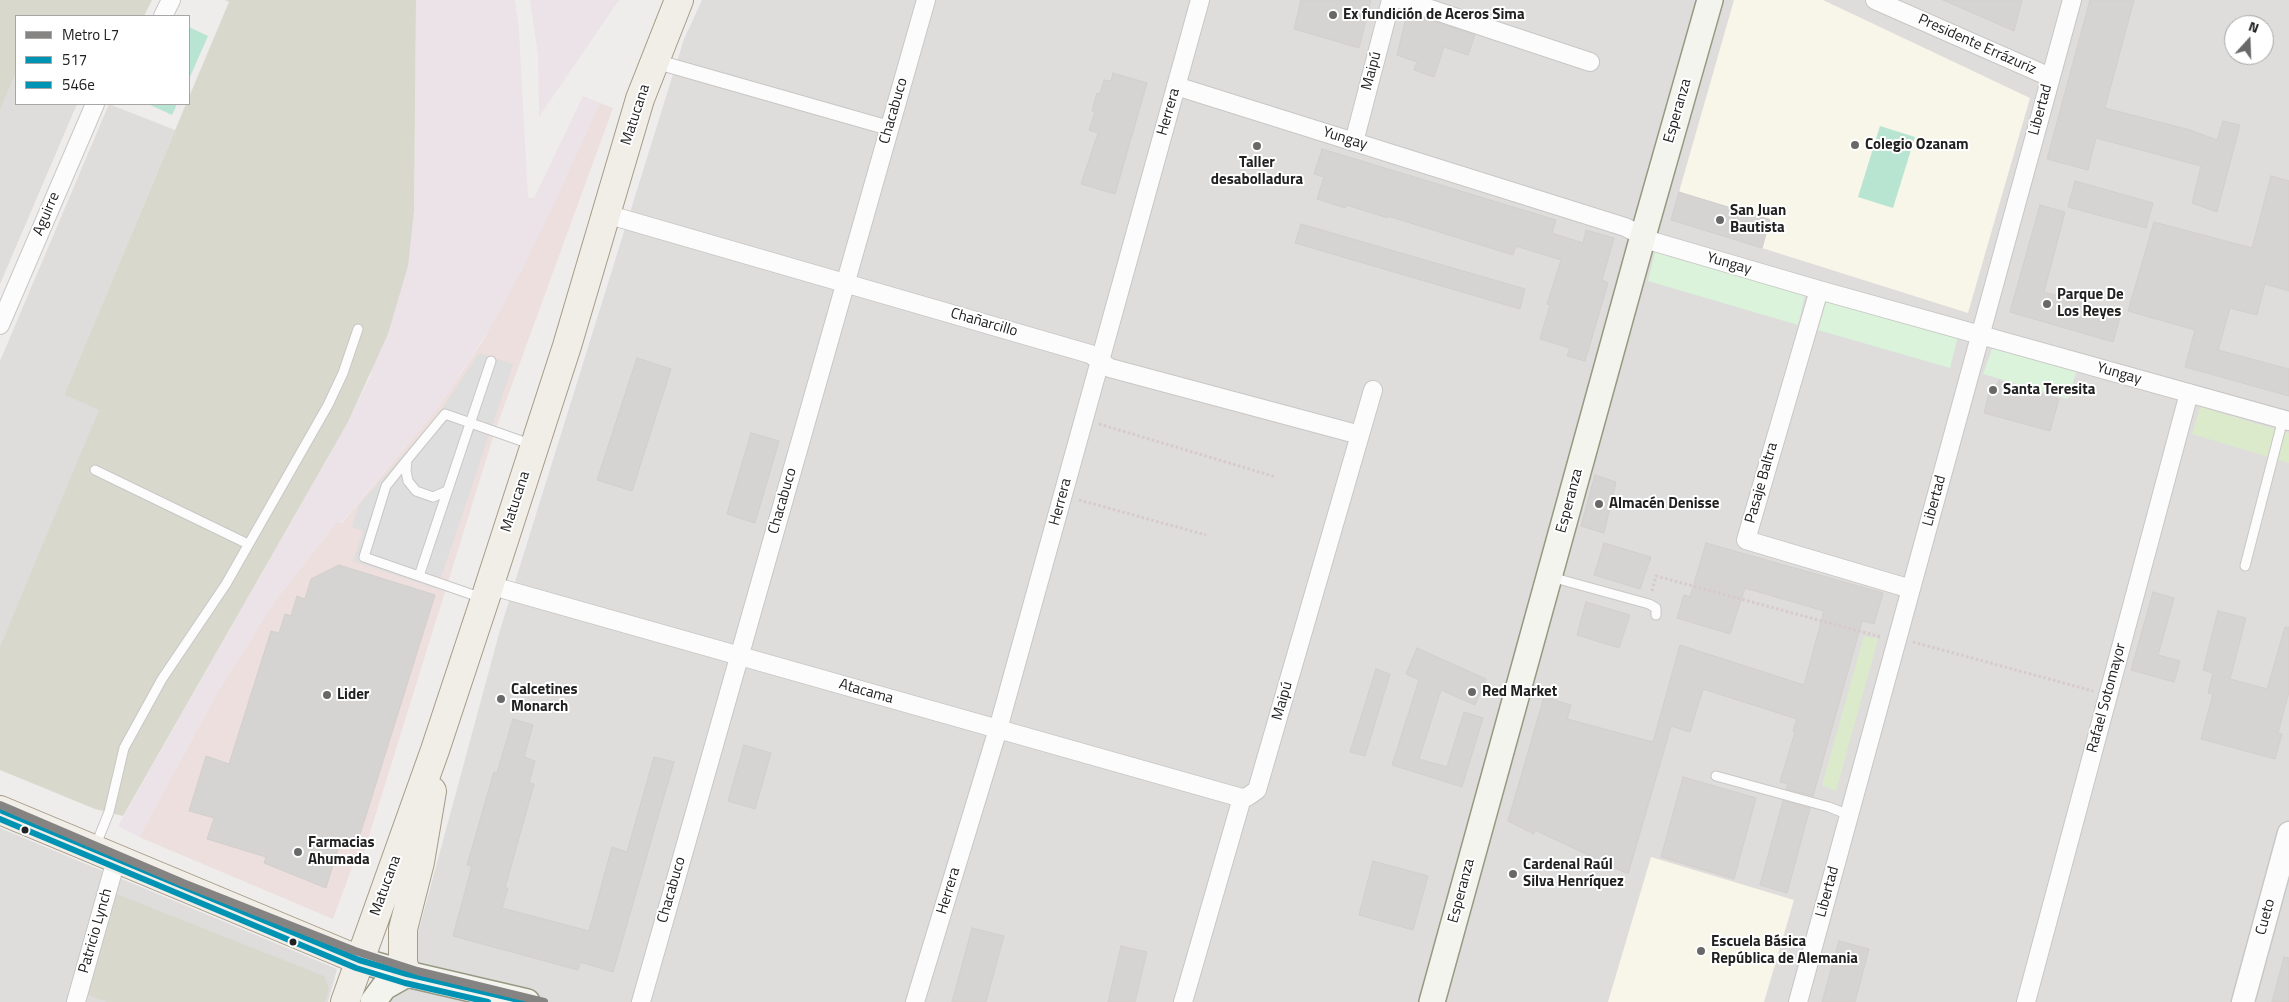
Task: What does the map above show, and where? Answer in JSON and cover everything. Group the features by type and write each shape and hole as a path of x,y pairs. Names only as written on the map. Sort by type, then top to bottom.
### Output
{"main road":[{"name":"Matucana","path":"345,1002 435,750 567,346 630,133 654,61 679,0"},
{"name":"Esperanza","path":"1432,1002 1710,0"},
{"path":"407,974 403,964 403,929 427,828 435,750"},
{"path":"0,810 359,960 407,974 527,1002"},
{"path":"373,1002 384,987 407,974"}],"street":[{"path":"164,15 172,0"},
{"name":"Chacabuco","path":"641,1002 926,0"},
{"name":"Herrera","path":"915,1002 998,729 1200,0"},
{"name":"Maipú","path":"1354,142 1391,0"},
{"path":"1403,0 1590,62"},
{"name":"Presidente Errázuriz","path":"1875,0 2050,77"},
{"name":"Libertad","path":"1798,1002 2072,0"},
{"path":"654,61 889,128"},
{"name":"Yungay","path":"1176,86 1626,227 1655,242 1819,290 2286,420"},
{"name":"Aguirre","path":"0,325 95,105"},
{"name":"Chañarcillo","path":"606,214 1090,354 1110,368 1360,435"},
{"name":"Pasaje Baltra","path":"1819,290 1746,540 1911,588"},
{"name":"Maipú","path":"1242,798 1252,795 1257,790 1373,390"},
{"name":"Rafael Sotomayor","path":"2026,1002 2188,393"},
{"name":"Atacama","path":"487,592 739,656 1242,798"},
{"path":"1183,1002 1242,798"},
{"name":"Cueto","path":"2243,1002 2289,833"},
{"name":"Patricio Lynch","path":"76,1002 105,855"}],"lane":[{"path":"105,855 109,812 124,748 162,679 226,584 328,405 343,374 358,329"},
{"path":"419,576 491,361"},
{"path":"487,592 419,576 364,557 386,486 446,414 534,445"},
{"path":"2244,566 2286,420"},
{"path":"407,460 406,471 408,481 416,491 433,497 447,492"},
{"path":"96,470 248,544"},
{"path":"1549,576 1649,604 1656,608 1656,615"},
{"path":"1716,776 1829,807 1849,815"}],"path":[{"path":"1110,427 1276,477"},
{"path":"1089,503 1206,536"},
{"path":"1649,604 1656,576 1879,636"},
{"path":"1898,637 2108,695"}],"shaded area":[{"path":"0,0 152,0 144,15 15,15 15,75 0,111"},
{"path":"225,0 416,0 414,211 408,266 388,334 348,422 123,816 95,809 0,770 0,646 99,410 64,395 186,105 190,105 190,95 229,2"},
{"path":"416,0 515,0 519,29 528,198 534,198 583,96 600,103 545,224 503,306 481,342 436,410 341,523 336,523 275,601 216,695 139,837 118,826 348,422 370,377 414,211"},
{"path":"530,0 619,0 539,117 538,56"},
{"path":"702,0 2289,0 2289,1002 389,1002 415,944 500,630 684,39"},
{"name":"Colegio Ozanam","path":"1734,0 1823,0 2030,98 1968,313 1762,248 1770,219 1679,192"},
{"path":"15,75 15,105 77,105 0,284 0,111"},
{"path":"600,103 613,108 495,431 363,855 355,859 333,919 139,837 216,695 275,601 336,523 342,523 436,410 482,342 522,269"},
{"path":"109,105 175,130 64,395 100,410 0,646 0,361"},
{"path":"479,353 513,364 437,589 353,561 363,531 352,527 359,505 437,416"},
{"path":"0,828 337,969 328,1002 0,1002"},
{"name":"Escuela Básica República de Alemania","path":"1651,857 1794,900 1764,1002 1608,1002"},
{"path":"114,893 324,976 329,988 325,1002 107,1002 85,994"}],"green space":[{"path":"190,27 208,36 190,77"},
{"path":"150,105 177,105 172,115"},
{"path":"1880,126 1915,137 1893,208 1858,197"},
{"path":"1655,252 1805,295 1798,325 1648,281"},
{"path":"1826,302 1958,336 1950,368 1818,330"},
{"path":"1993,346 2077,370 2068,399 1983,374"},
{"path":"2200,407 2289,433 2289,463 2192,434"},
{"path":"1864,636 1878,639 1836,791 1822,785"}],"building":[{"name":"Ex fundición de Aceros Sima","path":"1301,0 1371,0 1359,48 1294,29"},
{"path":"1943,0 2022,0 2014,31"},
{"path":"2090,0 2134,0 2105,108 2190,130 2217,140 2223,121 2240,125 2217,212 2192,203 2201,166 2096,138 2088,170 2047,159"},
{"path":"1412,14 1475,35 1468,55 1444,47 1434,77 1414,70 1417,62 1397,55 1406,18"},
{"path":"1113,73 1147,83 1115,194 1081,184 1098,133 1089,130 1095,112 1092,111 1097,93 1100,94 1104,80 1111,81"},
{"path":"1322,149 1556,220 1552,233 1583,243 1586,230 1614,238 1602,280 1608,283 1585,361 1567,356 1570,348 1540,339 1550,305 1547,304 1561,260 1516,246 1513,255 1388,216 1388,218 1346,205 1345,208 1317,199 1324,177 1314,174"},
{"path":"2271,176 2289,181 2289,291 2265,284 2257,315 2230,308 2218,350 2289,369 2289,396 2185,367 2195,330 2128,311 2154,222 2252,248"},
{"path":"2075,181 2153,203 2146,228 2068,207"},
{"name":"San Juan Bautista","path":"1679,192 1770,220 1762,248 1671,220"},
{"path":"2040,205 2065,212 2044,292 2121,314 2113,342 2010,312"},
{"path":"1301,224 1525,289 1520,309 1295,243"},
{"path":"637,358 671,369 632,491 597,480"},
{"path":"1999,381 2059,399 2050,431 1984,413 1989,393"},
{"path":"751,433 779,441 755,523 727,514"},
{"name":"Almacén Denisse","path":"1595,475 1616,482 1604,533 1581,526"},
{"path":"1604,543 1651,557 1640,589 1594,575"},
{"path":"1706,543 1883,593 1874,624 1862,621 1813,796 1786,789 1788,784 1780,782 1797,719 1703,689 1690,732 1671,726 1628,874 1535,830 1534,834 1508,821 1544,697 1571,705 1567,719 1653,742 1680,645 1804,685 1824,611 1745,588 1730,634 1677,618 1684,595 1690,597"},
{"name":"Lider","path":"339,565 435,595 358,841 342,836 326,888 264,863 266,857 207,839 214,818 189,811 206,756 229,764 271,631 279,633 285,614 291,616 297,596 305,599 311,579"},
{"path":"2153,592 2174,598 2158,655 2180,661 2174,682 2131,670"},
{"path":"1586,602 1630,615 1619,648 1577,635"},
{"path":"2218,611 2246,618 2230,679 2267,689 2285,627 2289,627 2289,692 2278,733 2282,734 2275,759 2201,739 2213,694 2208,693 2213,673 2203,670"},
{"path":"1417,648 1486,679 1475,705 1441,690 1419,759 1447,767 1464,712 1483,718 1462,787 1392,765 1419,680 1406,674"},
{"path":"1376,669 1390,674 1365,756 1350,752"},
{"path":"513,719 533,725 524,757 535,761 529,783 534,784 505,888 508,888 502,908 589,931 612,847 627,852 654,757 674,762 613,972 580,962 578,970 453,936 472,866 467,865 494,772 497,773"},
{"path":"744,745 771,753 755,809 728,801"},
{"path":"1683,777 1756,798 1734,879 1661,857"},
{"path":"1783,801 1810,808 1787,893 1760,885"},
{"path":"1373,861 1428,876 1413,930 1359,915"},
{"path":"972,928 1004,936 986,1002 952,1002"},
{"path":"1839,941 1869,949 1855,1002 1822,1002"},
{"path":"1121,946 1147,952 1135,1002 1108,1002"},
{"path":"2284,957 2289,958 2289,1002 2272,1002"}],"metro line":[{"name":"L7","path":"0,805 183,883 355,951 417,971 544,1002"}],"transit line":[{"name":"517","path":"0,810 359,960 407,974 527,1002"},
{"name":"546e","path":"0,819 356,968 405,983 488,1002"}],"place":[{"name":"Ex fundición de Aceros Sima","path":"1333,15"},
{"name":"Colegio Ozanam","path":"1855,145"},
{"name":"Taller desabolladura","path":"1257,146"},
{"name":"San Juan Bautista","path":"1720,220"},
{"name":"Parque De Los Reyes","path":"2047,304"},
{"name":"Santa Teresita","path":"1993,390"},
{"name":"Almacén Denisse","path":"1599,504"},
{"name":"Red Market","path":"1472,692"},
{"name":"Lider","path":"327,695"},
{"name":"Calcetines Monarch","path":"501,699"},
{"name":"Farmacias Ahumada","path":"298,852"},
{"name":"Cardenal Raúl Silva Henríquez","path":"1513,874"},
{"name":"Escuela Básica República de Alemania","path":"1701,951"}]}
